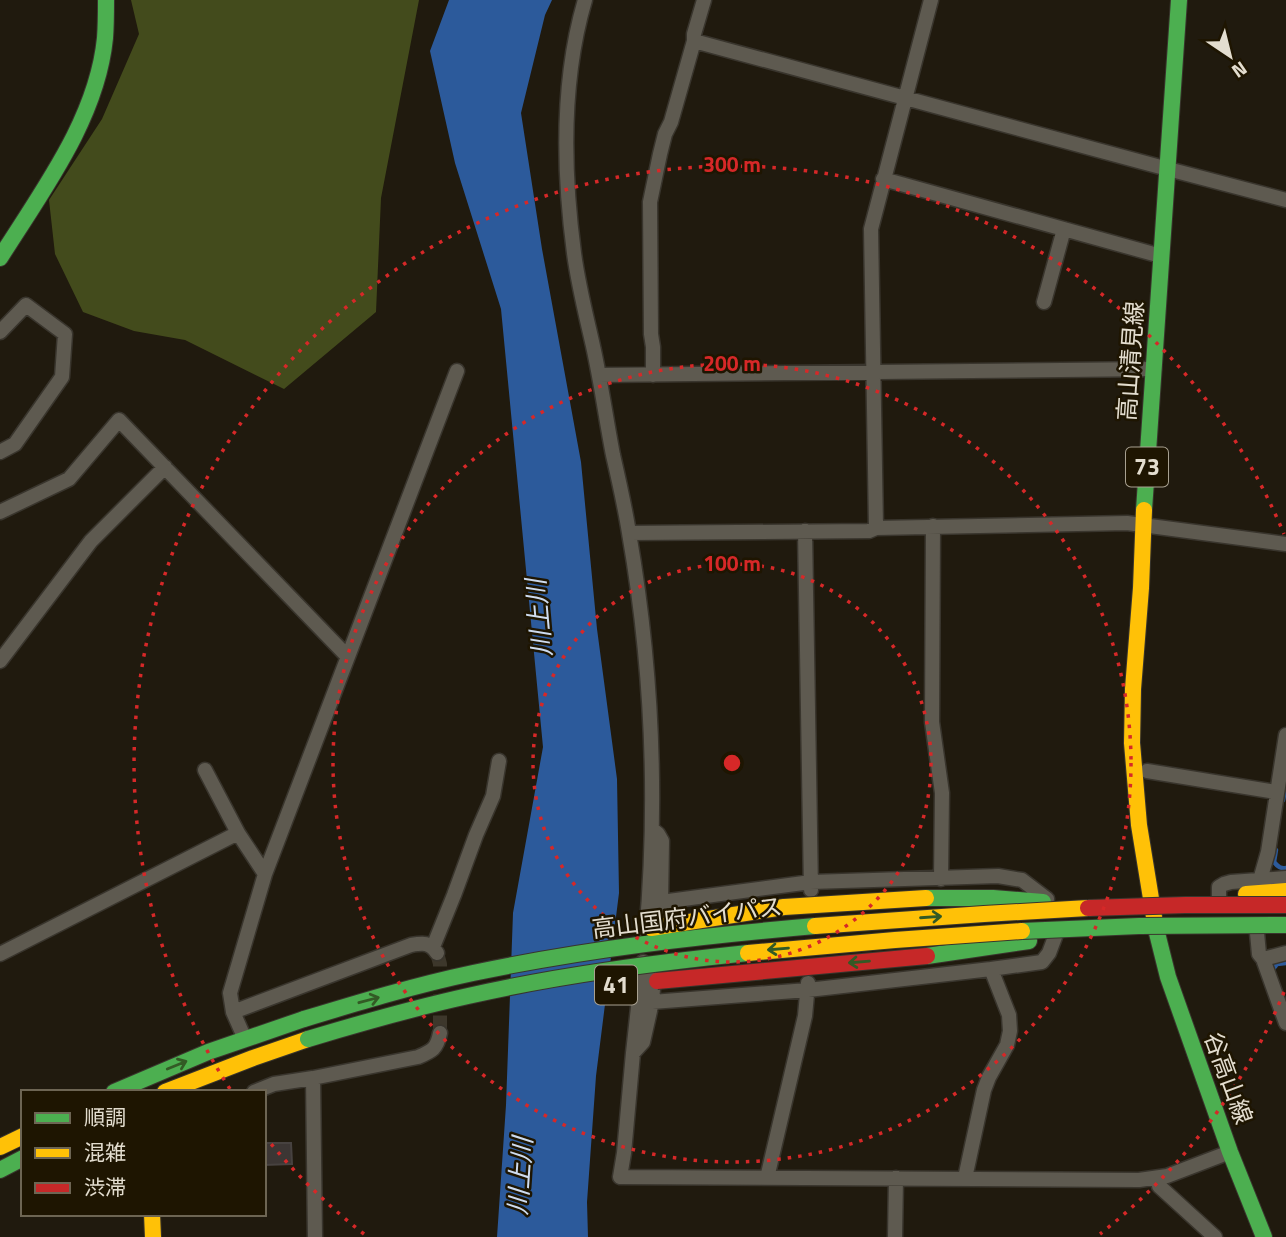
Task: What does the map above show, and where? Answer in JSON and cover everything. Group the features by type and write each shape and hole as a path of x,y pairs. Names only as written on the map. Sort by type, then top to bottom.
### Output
{"main road":[{"path":"0,258 70,147 99,69 105,38 106,0"},
{"name":"高山清見線","path":"1157,933 1139,825 1132,743 1133,689 1179,0"},
{"name":"41","path":"473,974 585,942 668,924 785,907 926,898 993,898 1050,902 1151,900 1286,891"},
{"name":"高山国府バイパス","path":"119,1090 245,1038 367,1000 473,974 598,951 819,926 1020,910 1286,905"},
{"name":"高山国府バイパス","path":"170,1090 308,1039 413,1009 530,984 671,961 1009,931 1286,925"},
{"name":"41","path":"308,1039 481,1002 624,984 927,956 1055,937 1157,933 1286,935"},
{"name":"谷高山線","path":"1157,933 1168,977 1230,1152 1264,1237"},
{"path":"0,1147 21,1137"},
{"path":"0,1170 21,1159"},
{"path":"152,1216 153,1237"}],"street":[{"path":"585,0 571,62 568,96 567,167 574,253 629,533 649,710 652,830 649,895 620,1177 1153,1179 1230,1152"},
{"path":"653,374 650,202 665,134 671,122 704,0"},
{"path":"876,528 871,229 930,0"},
{"path":"694,41 1286,200"},
{"path":"883,179 1161,256"},
{"path":"1044,302 1064,229"},
{"path":"0,332 26,305 65,334 62,377 15,444 0,452"},
{"path":"599,375 1154,369"},
{"path":"245,1038 233,1012 230,993 265,874 457,371"},
{"path":"0,512 69,479 119,420 346,656"},
{"path":"0,662 92,541 165,467"},
{"path":"629,533 869,531 876,528 933,526 1127,523 1286,544"},
{"path":"933,526 932,722 942,793 941,879"},
{"path":"767,1178 805,1016 808,990 811,882 805,531"},
{"path":"1260,880 1268,852 1286,735"},
{"path":"233,1012 411,945 424,942 435,950 476,835 493,796 499,761"},
{"path":"205,770 238,833 265,874"},
{"path":"1147,771 1276,792"},
{"path":"633,1053 643,1042 652,1002 662,841 659,834 652,830"},
{"path":"0,954 238,833"},
{"path":"660,902 811,882 998,876 1023,880 1050,902"},
{"path":"1219,896 1219,887 1231,882 1286,878"},
{"path":"1257,933 1259,954 1263,958 1286,1023"},
{"path":"652,1002 808,990 1042,962 1055,937"},
{"path":"1263,958 1286,953"},
{"path":"965,1178 984,1090 1007,1045 1010,1031 1009,1015 991,969"},
{"path":"259,1090 274,1084 418,1057 432,1051 440,1033"},
{"path":"313,1078 314,1237"},
{"path":"895,1237 896,1178"},
{"path":"1160,1186 1216,1237"}],"green space":[{"path":"131,0 419,0 381,198 376,312 284,389 185,340 134,331 83,312 55,254 49,200 102,119 139,34"}],"water":[{"name":"川上川","path":"449,0 552,0 545,15 521,113 542,249 581,462 597,629 617,779 619,893 596,1076 587,1202 588,1237 497,1237 506,1105 513,913 543,747 501,309 455,163 430,51"}],"building":[{"path":"266,1143 291,1143 292,1164 266,1165"}],"waterway":[{"path":"1283,800 1286,784"},
{"path":"1276,850 1274,862 1286,868"},
{"path":"1274,974 1273,969 1277,964 1286,963"}],"tunnel":[{"path":"437,953 440,964 440,1033"}],"traffic: fast":[{"path":"0,258 50,180 91,97 105,38 106,0"},
{"path":"1144,510 1179,0"},
{"path":"926,898 993,898 1043,902"},
{"path":"1022,931 1139,926 1286,925"},
{"path":"304,1019 430,983 515,964 643,944 815,926"},
{"path":"1157,933 1168,977 1230,1152 1264,1237"},
{"path":"927,956 1029,941"},
{"path":"308,1039 448,1001 537,982 607,970 748,953"},
{"path":"119,1090 208,1052 304,1019"},
{"path":"0,1170 21,1159"}],"traffic: slow":[{"path":"1144,510 1132,743 1139,825 1155,923"},
{"path":"1246,894 1286,891"},
{"path":"651,928 784,907 926,898"},
{"path":"815,926 1088,908"},
{"path":"748,953 1022,931"},
{"path":"170,1090 308,1039"},
{"path":"0,1147 21,1137"},
{"path":"152,1216 153,1237"}],"traffic: jam":[{"path":"1088,908 1286,905"},
{"path":"657,981 927,956"}]}
